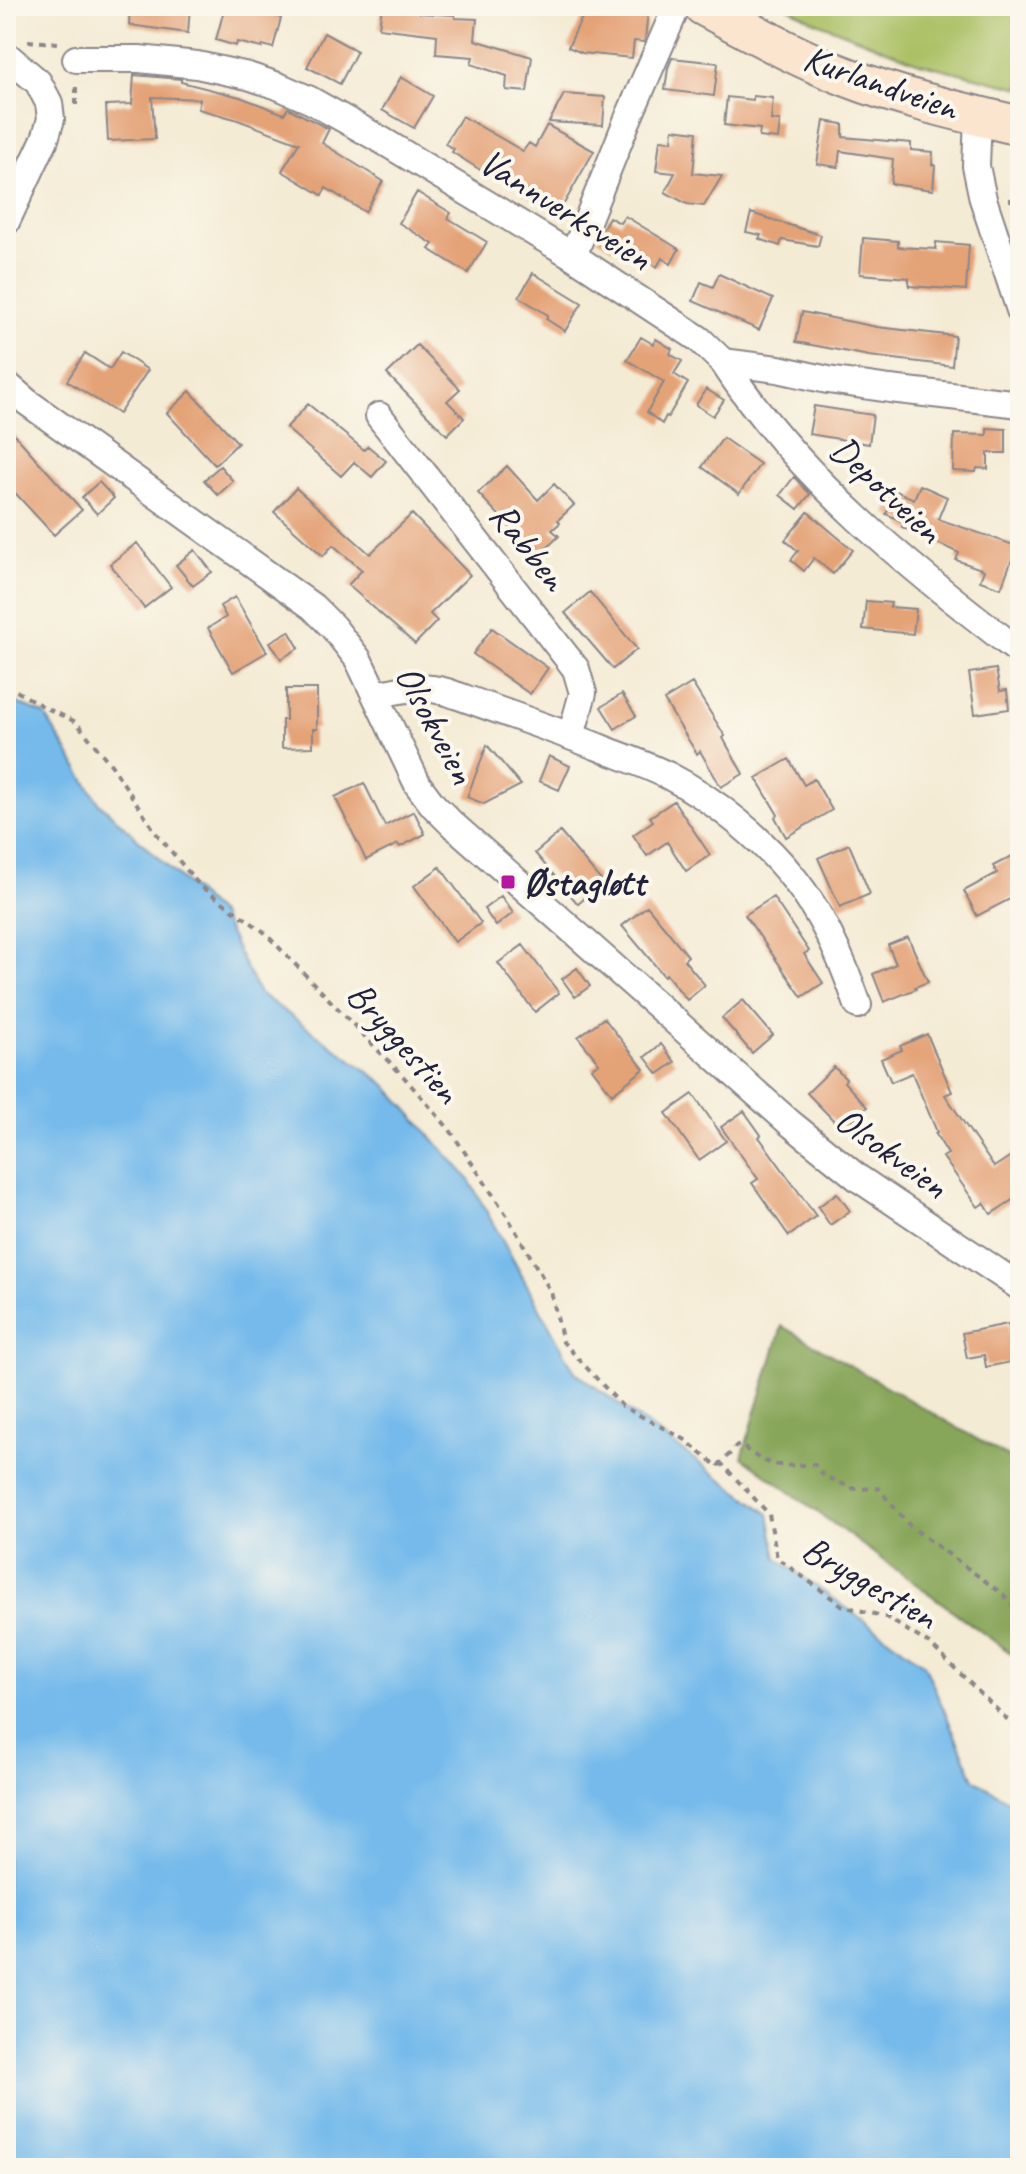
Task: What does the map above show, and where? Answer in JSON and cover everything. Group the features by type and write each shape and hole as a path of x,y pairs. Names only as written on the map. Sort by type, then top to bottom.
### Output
{"main road":[{"name":"Kurlandveien","path":"703,6 844,76 883,90 1020,126"}],"street":[{"path":"573,256 677,6"},
{"path":"6,55 38,82 49,103 51,119 45,139 6,222"},
{"name":"Vannverksveien","path":"80,59 139,59 197,65 278,86 342,117 573,256 699,339 723,362"},
{"path":"978,116 976,166 983,199 1020,310"},
{"path":"723,362 890,389 1020,404"},
{"name":"Depotveien","path":"723,362 748,400 835,497 923,575 1020,652"},
{"name":"Olsokveien","path":"6,384 313,607 358,659 418,785 460,832 818,1146 869,1186 1020,1287"},
{"name":"Rabben","path":"379,416 576,669 583,693 571,736"},
{"path":"376,695 402,688 434,689 571,736 669,776 705,798 754,837 798,884 828,932 858,1005"}],"path":[{"path":"29,41 74,44 80,59"},
{"path":"6,122 11,155"},
{"name":"Bryggestien","path":"6,685 76,722 112,766 156,833 200,886 263,931 382,1054 450,1130 507,1216 551,1292 563,1342 622,1406 684,1439 719,1464 769,1514 777,1558 843,1606 886,1617 931,1645 1020,1732"},
{"path":"719,1464 735,1447 741,1445 759,1461 786,1467 814,1464 824,1476 855,1489 878,1488 910,1526 1004,1595 1020,1616"}],"green space":[{"path":"785,6 1020,6 1020,88 919,63"},
{"path":"782,1326 1020,1464 1020,1660 742,1457"}],"water":[{"path":"6,698 45,715 99,803 220,915 258,992 385,1084 468,1178 575,1372 769,1514 777,1558 924,1664 974,1779 1020,1808 1020,2168 6,2168"}],"building":[{"path":"130,6 190,6 188,33 129,25"},
{"path":"225,6 237,6 281,18 273,48 237,42 236,46 216,40"},
{"path":"382,6 420,6 420,13 477,19 475,40 532,57 527,92 506,90 507,76 471,64 473,57 436,54 437,35 379,28"},
{"path":"587,7 648,12 644,42 634,41 632,58 582,53 568,47"},
{"path":"324,33 357,51 340,84 307,67"},
{"path":"672,58 718,63 714,96 665,90"},
{"path":"134,75 181,79 181,82 240,97 284,114 288,108 329,129 322,143 383,181 365,212 326,188 322,195 282,171 299,143 198,109 200,99 152,97 155,139 108,141 106,105 132,104"},
{"path":"401,77 433,96 414,128 382,110"},
{"path":"564,94 605,97 603,125 549,122"},
{"path":"753,96 773,98 771,120 780,121 778,139 759,137 760,129 724,125 727,97 753,100"},
{"path":"462,116 523,151 529,143 535,147 547,125 594,151 557,212 523,193 526,189 495,170 494,173 485,167 482,171 452,152 454,149 445,144"},
{"path":"824,121 843,124 843,137 911,143 911,150 933,152 933,190 891,184 893,159 840,151 838,167 817,164"},
{"path":"673,129 697,132 693,173 722,176 704,206 687,204 665,192 675,173 656,171 660,140 672,141"},
{"path":"417,192 451,213 448,218 487,242 468,273 429,249 433,244 399,223"},
{"path":"751,213 821,235 818,246 782,240 780,246 759,239 761,235 746,232"},
{"path":"625,216 679,249 671,264 662,258 657,267 624,247 614,249 597,239 609,217 620,223"},
{"path":"863,238 898,241 898,247 936,249 936,242 969,245 966,290 909,286 909,278 860,274"},
{"path":"533,273 582,303 565,331 546,319 548,315 519,297"},
{"path":"719,274 773,299 759,330 693,301 701,282 713,287"},
{"path":"802,312 877,327 955,336 952,366 869,356 796,342"},
{"path":"641,337 653,344 656,339 672,349 670,354 682,361 674,374 688,383 662,424 647,412 664,382 627,360"},
{"path":"417,345 460,389 447,401 464,418 447,435 387,374"},
{"path":"121,352 148,370 119,414 67,381 85,353 110,369"},
{"path":"706,389 724,400 713,416 696,405"},
{"path":"190,391 238,443 215,465 167,413"},
{"path":"308,404 364,450 368,446 386,461 372,477 354,462 341,476 286,428"},
{"path":"814,406 873,415 869,444 809,434"},
{"path":"6,425 82,510 54,535 6,483"},
{"path":"987,428 1006,429 1006,453 988,453 988,469 953,471 954,434 987,435"},
{"path":"723,438 760,464 739,494 702,467"},
{"path":"220,466 233,481 218,495 204,480"},
{"path":"507,466 538,500 554,484 574,505 552,530 559,536 540,554 533,547 531,549 478,493"},
{"path":"794,477 810,494 798,509 780,495"},
{"path":"99,482 114,498 97,514 82,497"},
{"path":"920,485 947,497 938,519 1017,546 1001,588 980,581 984,570 956,560 959,553 902,527 904,522 886,514 896,491 914,499"},
{"path":"296,488 370,554 412,514 470,575 430,614 437,621 415,644 348,585 362,570 333,545 323,556 274,512"},
{"path":"808,512 853,550 833,574 814,558 804,571 791,560 798,551 785,540"},
{"path":"137,543 171,587 144,608 110,564"},
{"path":"195,550 212,572 193,586 176,565"},
{"path":"590,592 637,649 613,669 565,613"},
{"path":"235,597 267,652 233,672 208,628 226,617 220,606"},
{"path":"866,601 916,609 913,634 863,629"},
{"path":"492,628 548,668 530,694 473,654"},
{"path":"289,631 299,648 281,659 270,642"},
{"path":"996,669 1000,691 1007,690 1009,709 975,714 969,673"},
{"path":"692,683 725,736 723,738 743,774 721,787 664,700"},
{"path":"286,689 317,689 317,729 313,729 313,747 282,748"},
{"path":"622,694 636,716 615,729 601,707"},
{"path":"487,745 521,785 484,804 467,797"},
{"path":"549,756 570,766 559,790 539,781"},
{"path":"789,759 804,785 814,779 832,810 786,837 775,817 778,815 756,778"},
{"path":"364,783 385,826 414,811 425,834 366,860 335,797"},
{"path":"674,801 710,855 686,871 667,842 647,856 633,835 653,821 650,817"},
{"path":"560,832 603,883 578,904 535,853"},
{"path":"849,844 870,894 840,907 818,858"},
{"path":"1020,852 1020,894 977,916 964,891 997,873 993,866"},
{"path":"440,867 481,923 455,942 414,886"},
{"path":"501,896 513,913 496,926 484,909"},
{"path":"773,897 809,951 804,954 823,983 802,997 745,915"},
{"path":"647,906 688,956 684,960 705,985 687,1000 622,926"},
{"path":"908,937 928,982 884,1002 873,974 896,964 888,945"},
{"path":"523,945 559,993 535,1012 498,963"},
{"path":"577,968 590,986 575,997 562,979"},
{"path":"743,1000 773,1035 752,1053 722,1018"},
{"path":"604,1018 644,1069 612,1094 592,1068 599,1063 578,1037"},
{"path":"927,1034 952,1092 945,1095 994,1167 1020,1150 1020,1195 991,1214 984,1203 978,1207 943,1157 948,1154 935,1133 912,1073 891,1082 881,1059"},
{"path":"661,1044 675,1062 658,1074 645,1057"},
{"path":"834,1067 867,1107 843,1130 807,1093"},
{"path":"693,1094 726,1141 699,1160 666,1113"},
{"path":"744,1111 816,1216 789,1236 752,1183 758,1179 721,1127"},
{"path":"837,1193 850,1211 830,1225 818,1207"},
{"path":"1008,1324 1016,1361 986,1367 984,1355 967,1358 962,1333"}],"place":[{"name":"Østagløtt","path":"508,882"}]}
